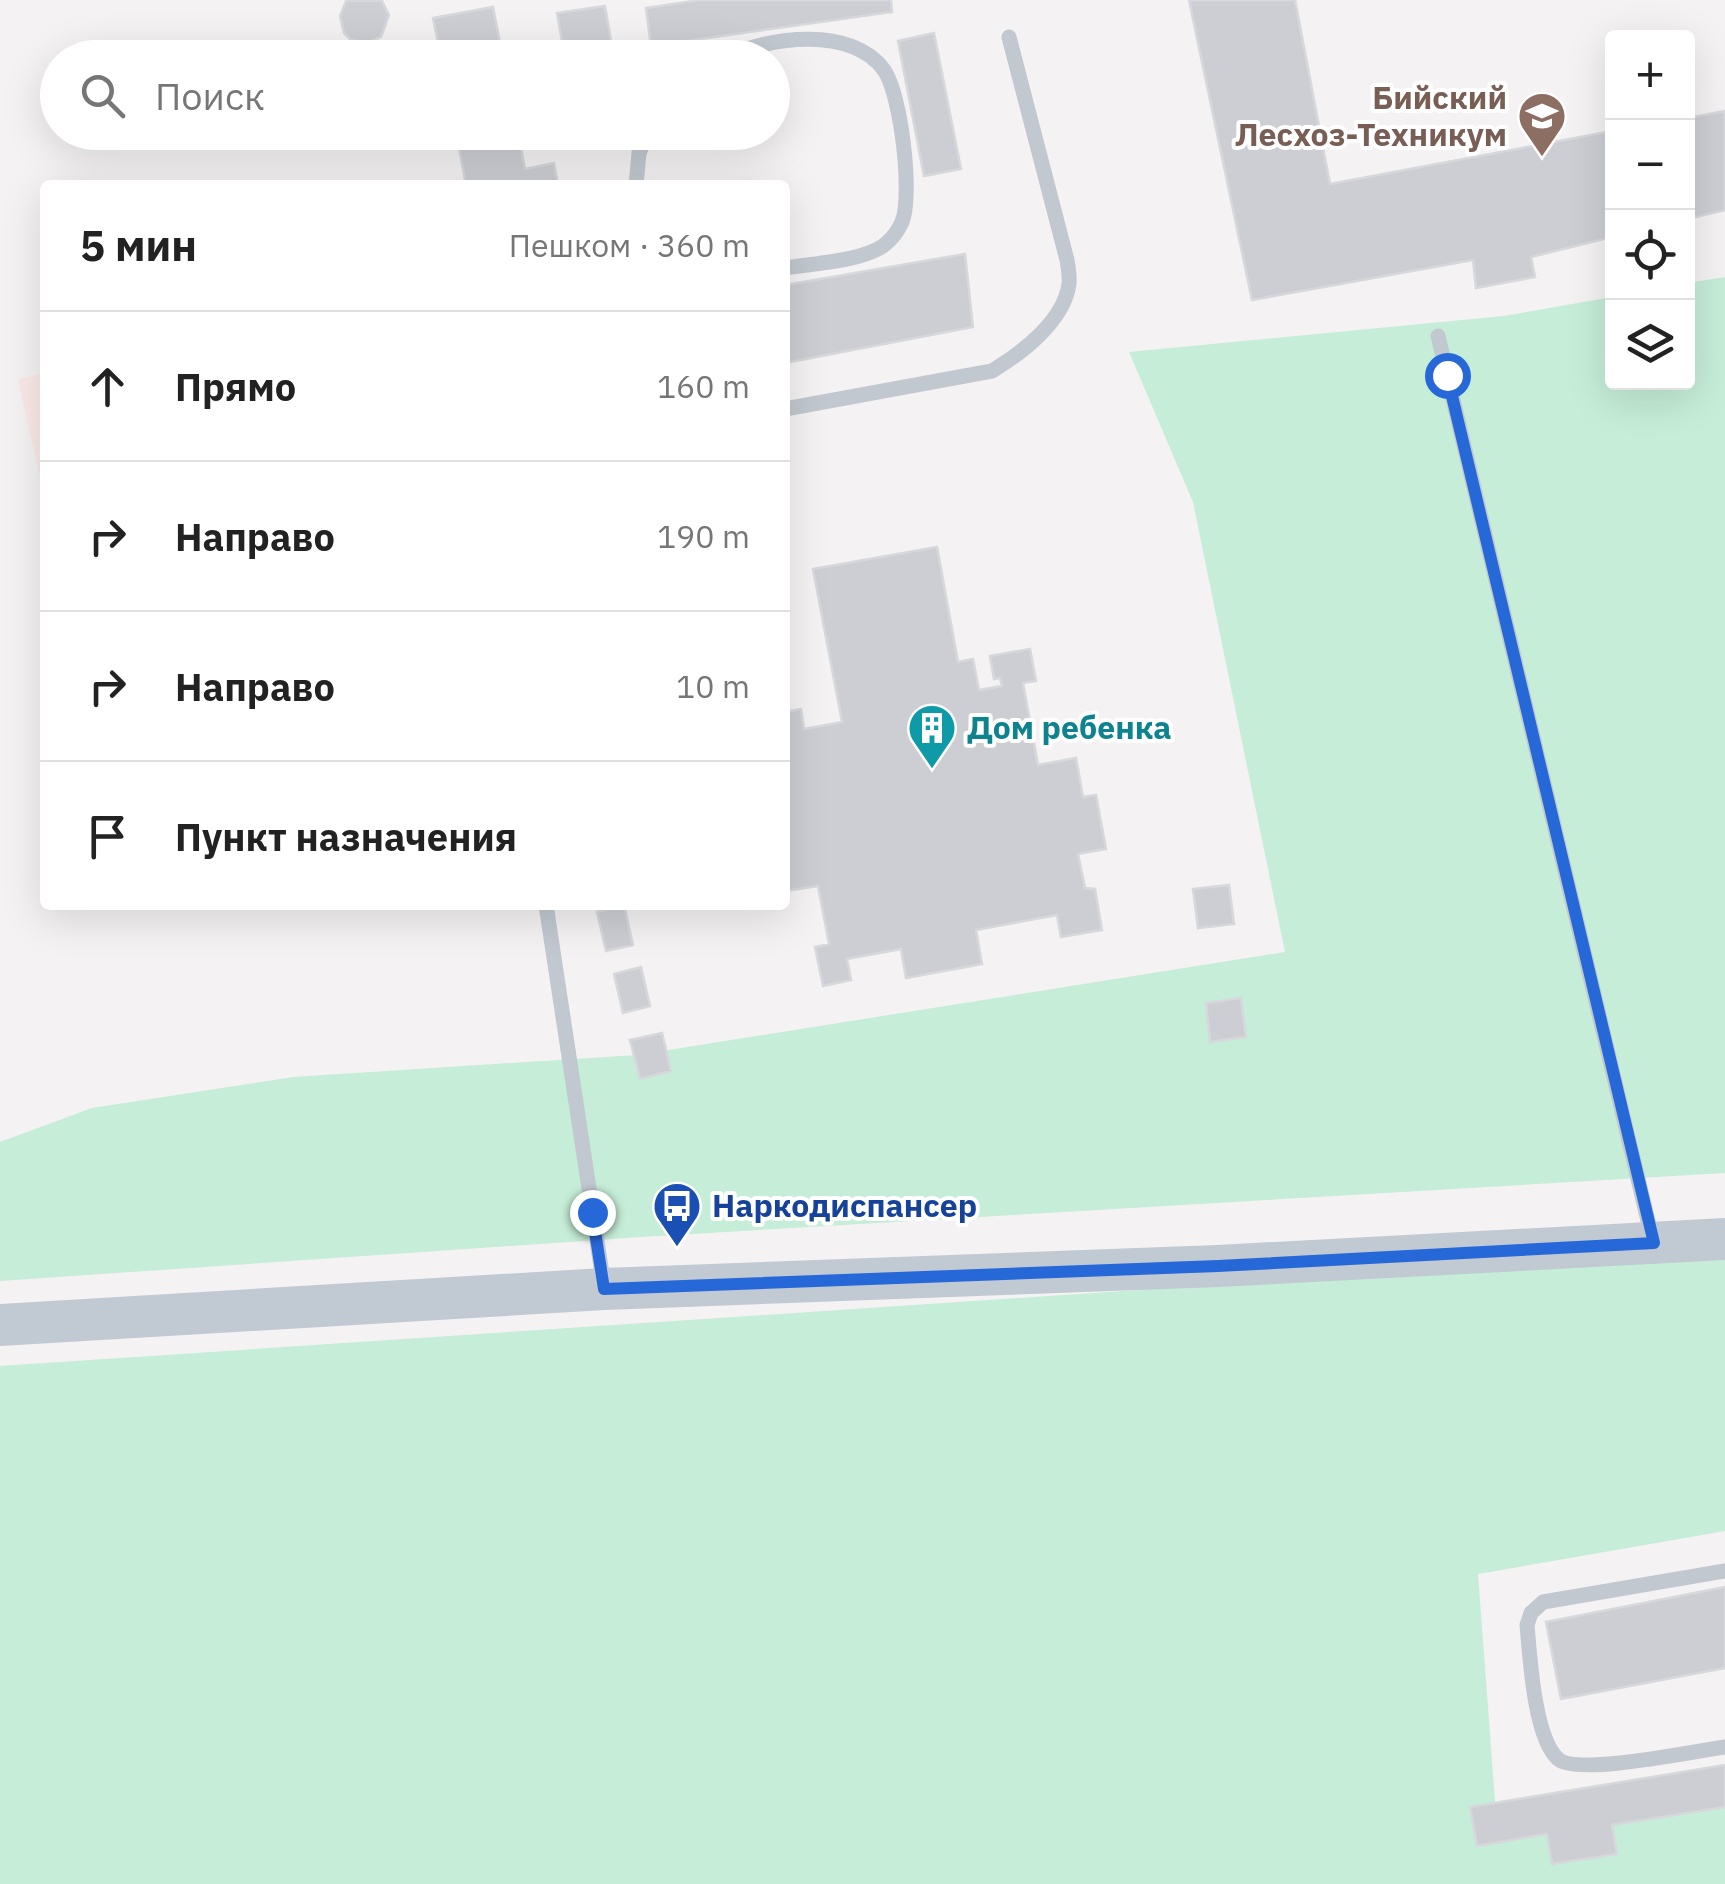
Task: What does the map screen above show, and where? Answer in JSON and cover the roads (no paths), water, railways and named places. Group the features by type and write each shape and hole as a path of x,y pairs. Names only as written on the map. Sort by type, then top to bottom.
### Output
{"main road":[{"path":"0,1325 604,1289 1218,1266 1725,1239"}],"lane":[{"path":"790,408 992,371 1018,356 1057,314 1069,285 1067,260 1010,37"},
{"path":"790,40 834,40 873,58 886,72 894,91 905,190 904,219 894,236 880,248 790,267"},
{"path":"636,180 640,150"},
{"path":"1438,336 1654,1243"},
{"path":"547,910 604,1289"},
{"path":"1725,1571 1543,1602 1531,1613 1527,1625 1542,1731 1561,1762 1598,1765 1725,1747"}],"place":[{"name":"Бийский Лесхоз-Техникум","path":"1542,158"},
{"name":"Дом ребенка","path":"932,770"},
{"name":"Наркодиспансер","path":"677,1248"}]}
